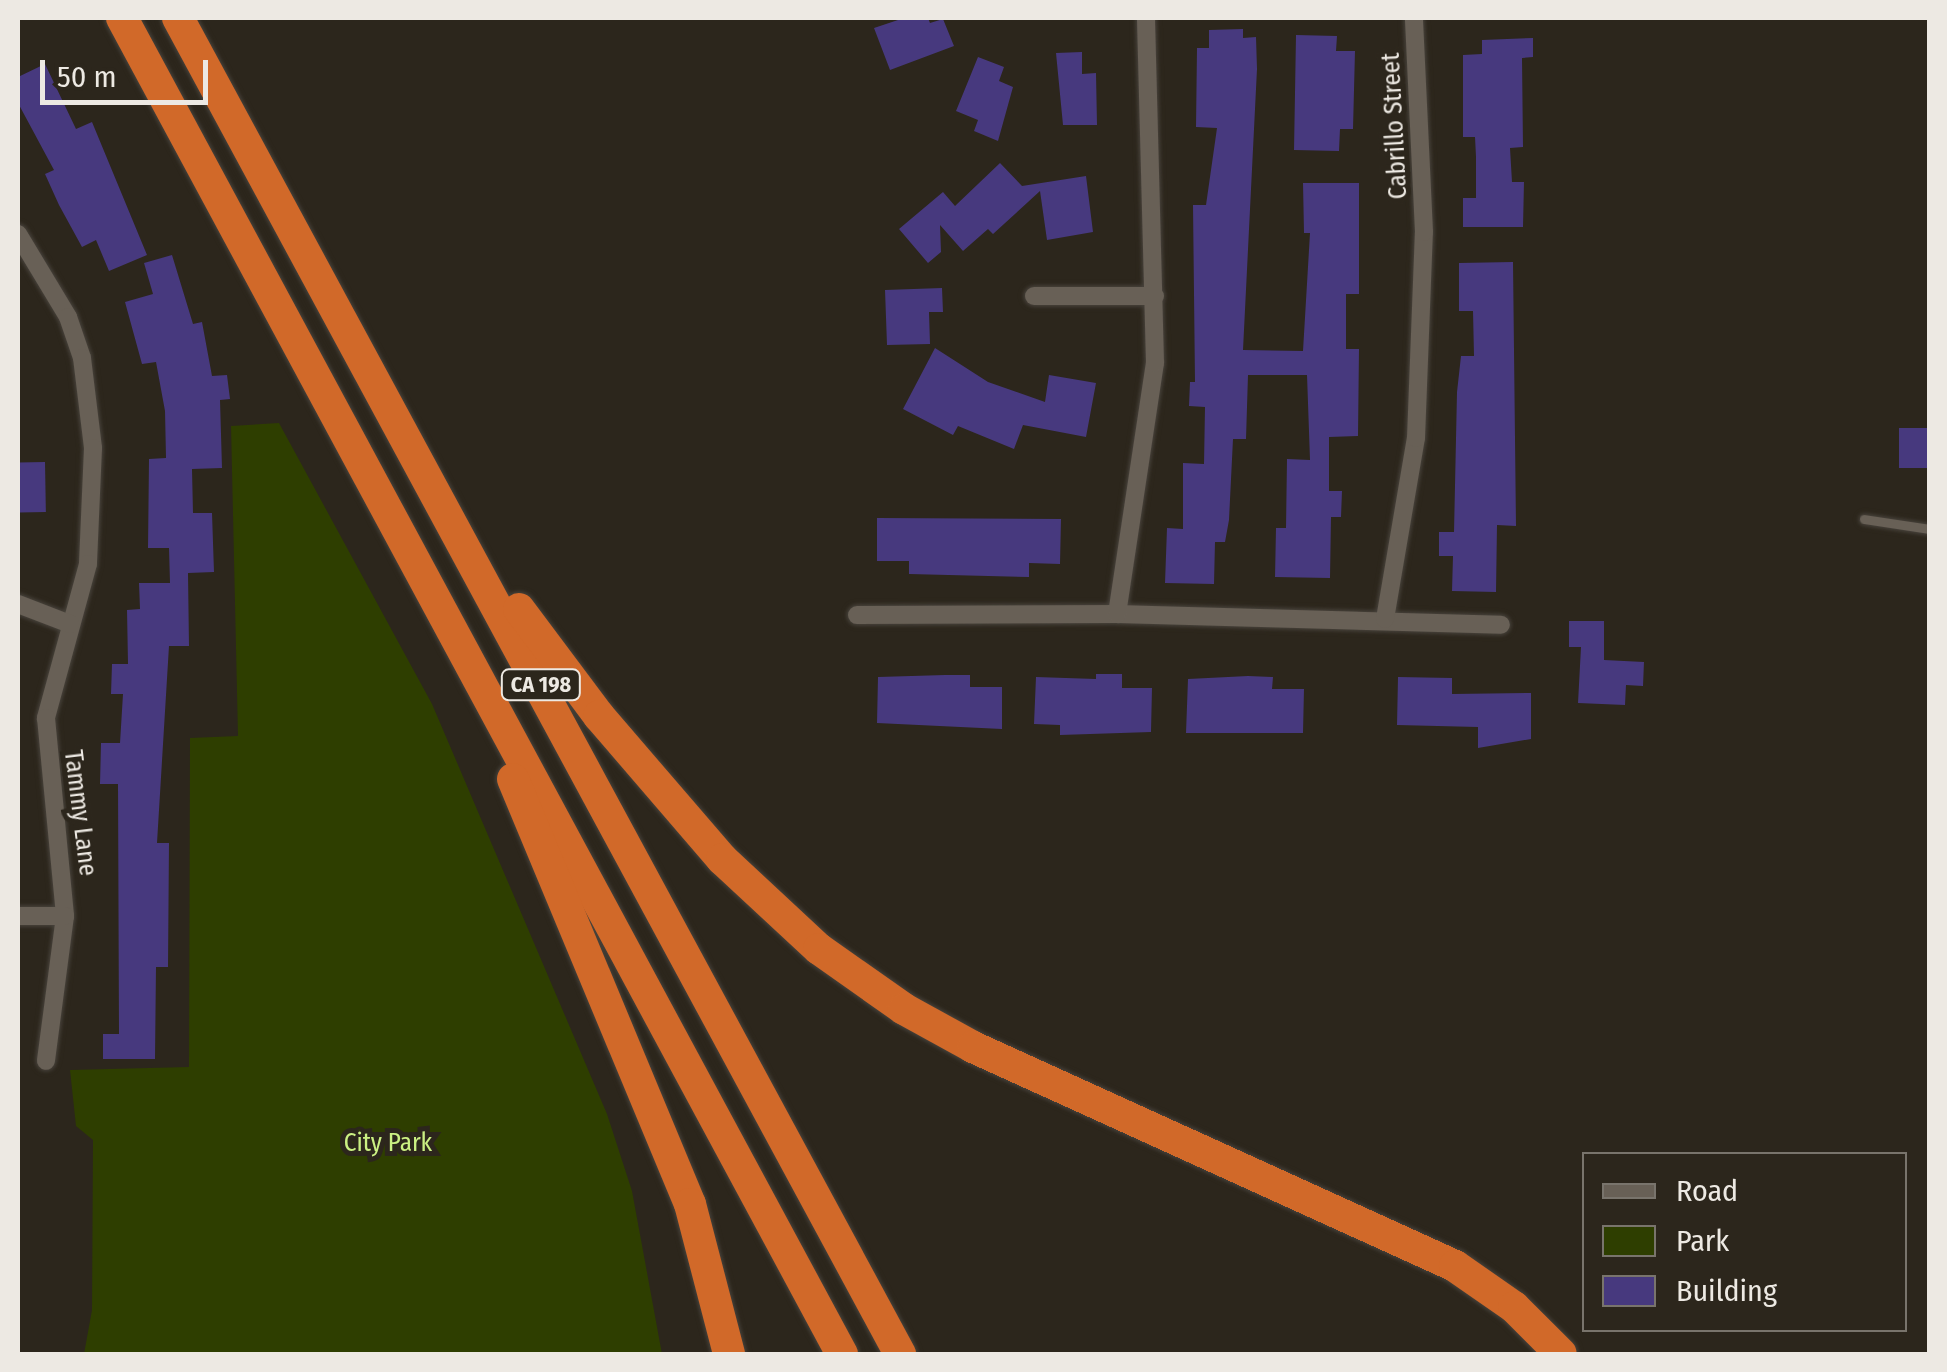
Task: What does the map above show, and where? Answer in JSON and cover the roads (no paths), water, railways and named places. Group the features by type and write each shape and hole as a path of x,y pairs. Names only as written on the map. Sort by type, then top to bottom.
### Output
{"highway":[{"name":"CA 198","path":"122,18 842,1354"},
{"name":"CA 198","path":"178,18 900,1354"},
{"path":"444,510 598,716 722,860 818,949 904,1009 974,1047 1455,1266 1514,1307 1560,1354"},
{"path":"488,698 524,813 690,1204 729,1354"}],"street":[{"path":"1116,614 1119,568 1149,423 1155,296 1146,18"},
{"name":"Cabrillo Street","path":"1385,619 1416,438 1424,232 1414,18"},
{"name":"Tammy Lane","path":"18,234 68,317 90,399 94,511 88,564 46,718 65,916 46,1060"},
{"path":"1034,296 1155,296"},
{"path":"18,604 70,624"},
{"path":"858,615 1116,614 1501,625"},
{"path":"18,916 65,916"}],"lane":[{"path":"1864,519 1930,529"}],"park label":[{"name":"City Park","path":"388,1143"}]}
